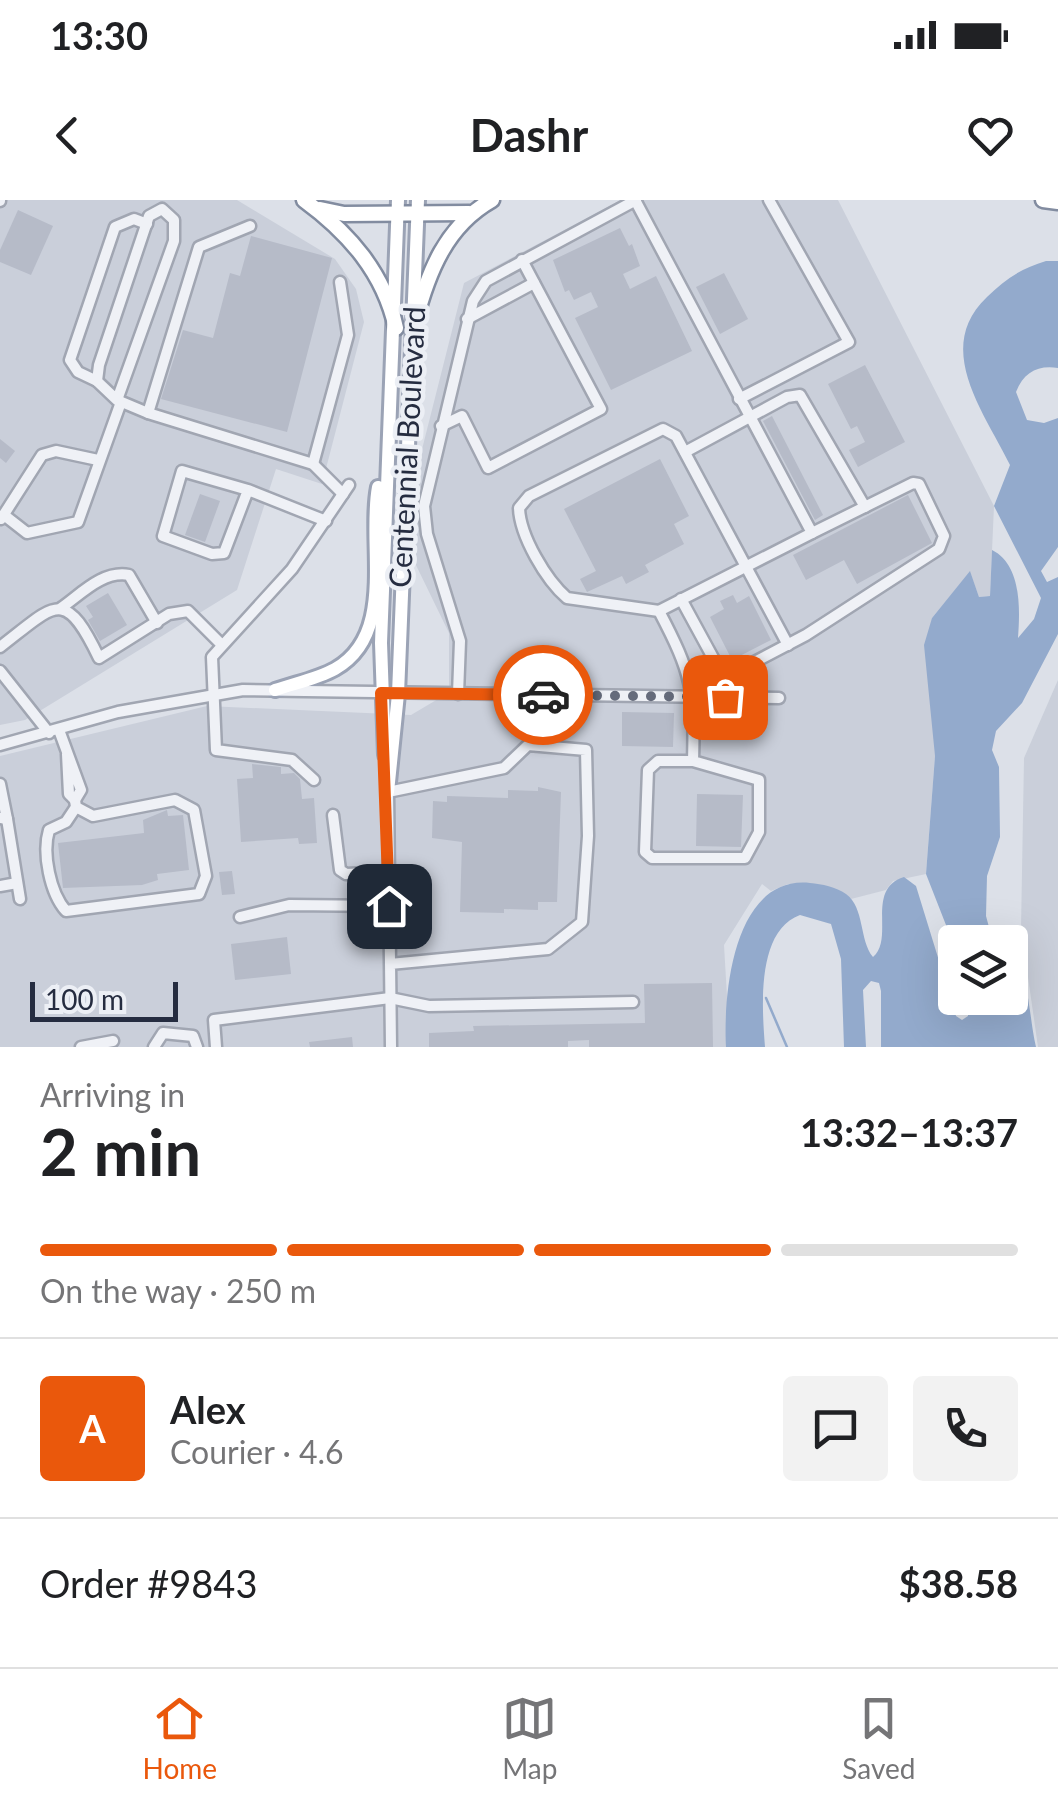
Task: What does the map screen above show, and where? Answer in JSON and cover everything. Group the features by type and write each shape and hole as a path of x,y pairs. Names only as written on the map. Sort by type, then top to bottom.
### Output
{"highway":[{"path":"416,322 428,276 469,213 492,200"},
{"path":"1043,200 1058,202"},
{"path":"307,202 328,213 398,206 469,213"},
{"path":"307,202 367,259 382,282 396,328"}],"main road":[{"name":"Centennial Boulevard","path":"388,792 381,693 386,450 396,328 398,206"},
{"name":"Centennial Boulevard","path":"388,792 398,694 402,502 416,322 417,207"},
{"path":"275,690 339,667 358,650 372,626 375,502 386,450"}],"street":[{"path":"458,694 458,629 424,521 427,478 467,319 486,281 635,200 812,534"},
{"path":"738,399 849,342 770,200"},
{"path":"97,381 150,216 162,209 174,220 174,241 78,522 27,533 2,517 42,455 56,451 98,460"},
{"path":"147,224 134,219 115,227 70,360 78,372 97,381 119,401 148,413 313,464 346,490 292,569 220,644 210,666 216,750 292,760 314,780"},
{"path":"148,413 199,248 250,226"},
{"path":"441,426 462,416 488,468 601,409 522,260"},
{"path":"313,464 348,334 340,282"},
{"path":"467,319 534,283"},
{"path":"685,452 800,395 865,507"},
{"path":"724,678 788,645 943,543 944,536 918,484 913,483 865,507 748,567 659,612 567,598 547,574 520,521 519,508 530,496 654,431 669,430 685,452 748,567 788,645"},
{"path":"248,490 224,553 212,554 163,536 182,472 248,490 326,521"},
{"path":"0,647 50,609 61,608 107,576 129,575 157,623"},
{"path":"682,600 724,678 725,697"},
{"path":"61,608 81,621 99,658 168,614 188,611 220,644"},
{"path":"659,612 681,654 695,697 693,760"},
{"path":"0,671 54,732 76,767 81,790 76,803 66,822 49,830 46,841 55,899 66,911 199,894 206,876 194,810 175,800 92,816 76,803"},
{"path":"0,745 118,712 210,693 275,690 780,698"},
{"path":"390,964 548,948 582,922 588,836 586,750 528,745 504,768 388,792 390,998 391,1047"},
{"path":"693,760 759,780 758,832 745,858 652,858 645,852 648,770 658,761 693,760"},
{"path":"0,784 20,900"},
{"path":"333,815 340,870 346,874 389,872"},
{"path":"0,886 17,883"},
{"path":"240,917 289,905 389,906"},
{"path":"216,1047 214,1020 390,998 430,1006 634,1002"},
{"path":"154,1047 163,1033 193,1036 197,1047"},
{"path":"81,1047 113,1041"}],"shaded area":[{"path":"0,200 237,200 335,259 356,289 364,322 322,484 276,469 237,590 25,720 0,725"},
{"path":"621,200 838,200 994,506 990,596 979,597 970,572 932,618 935,756 926,874 893,881 886,890 851,899 816,884 788,884 771,891 762,884 724,945 730,1047 0,1047 0,756 207,706 411,715 438,699 449,699 449,633 414,561 415,477 464,283"},
{"path":"1058,680 1058,1047 1038,1047 1028,977 1028,925 1021,925 1024,758"}],"water":[{"path":"1046,261 1058,261 1058,368 1033,371 1016,392 1027,420 1044,423 1058,418 1058,547 1041,571 1047,582 1058,577 1058,634 1022,703 996,731 992,750 999,767 1000,837 987,876 988,925 946,925 926,874 935,756 924,645 932,618 970,571 979,597 990,596 992,550 1002,557 1014,577 1019,602 1018,638 1034,619 1041,598 994,506 1010,465 977,402 964,359 964,337 971,317 987,297 1022,271"},
{"path":"904,877 916,886 938,958 938,1015 956,1015 962,1020 968,1015 1028,1015 1028,997 1036,1047 881,1047 881,991 879,983 871,981 863,990 866,1047 844,1047 841,959 831,924 800,915 786,924 769,954 763,992 765,1047 726,1047 731,969 749,917 764,898 784,886 810,883 842,892 856,907 873,957 882,939 883,903 892,883"}],"building":[{"path":"18,210 53,226 31,275 0,262 0,250"},
{"path":"620,228 629,246 632,244 640,266 623,274 630,289 656,276 692,351 611,390 575,318 598,307 591,292 574,300 569,290 565,292 553,260"},
{"path":"251,236 332,258 287,432 161,399 183,330 213,338 230,273 240,276"},
{"path":"724,273 748,319 720,334 696,287"},
{"path":"865,365 905,442 858,467 849,450 865,442 857,426 851,429 828,384"},
{"path":"772,416 823,515 815,520 763,421"},
{"path":"0,439 15,451 6,463 0,458"},
{"path":"660,459 689,516 674,524 684,544 645,565 649,572 626,584 622,576 587,592 580,579 596,571 564,509"},
{"path":"200,494 220,501 205,542 185,535"},
{"path":"908,495 932,543 857,584 844,560 806,580 793,555"},
{"path":"108,593 127,625 100,641 88,620 93,617 86,606"},
{"path":"733,595 737,603 749,596 771,640 732,660 710,617 724,609 720,601"},
{"path":"622,712 674,713 673,747 622,746"},
{"path":"252,764 281,767 281,774 294,773 300,779 302,799 314,798 317,843 299,844 298,838 241,842 237,779 253,778"},
{"path":"538,787 561,792 557,902 538,902 538,910 460,912 462,842 432,838 433,801 447,802 447,796 508,798 508,790 538,791"},
{"path":"697,794 743,795 741,847 696,846"},
{"path":"167,810 168,816 183,815 189,870 157,874 158,880 142,885 63,888 58,843 144,833 143,820"},
{"path":"232,871 235,894 222,895 219,872"},
{"path":"287,937 291,974 235,980 231,944"},
{"path":"712,983 713,1047 589,1047 589,1040 568,1041 568,1047 429,1047 429,1033 474,1031 473,1026 645,1023 644,984"},
{"path":"352,1037 353,1047 310,1047 309,1042"}],"waterway":[{"path":"766,998 787,1047"}],"way so far":[{"path":"543,695 725,697"}],"route":[{"path":"389,906 388,792 381,693 543,695"}]}
